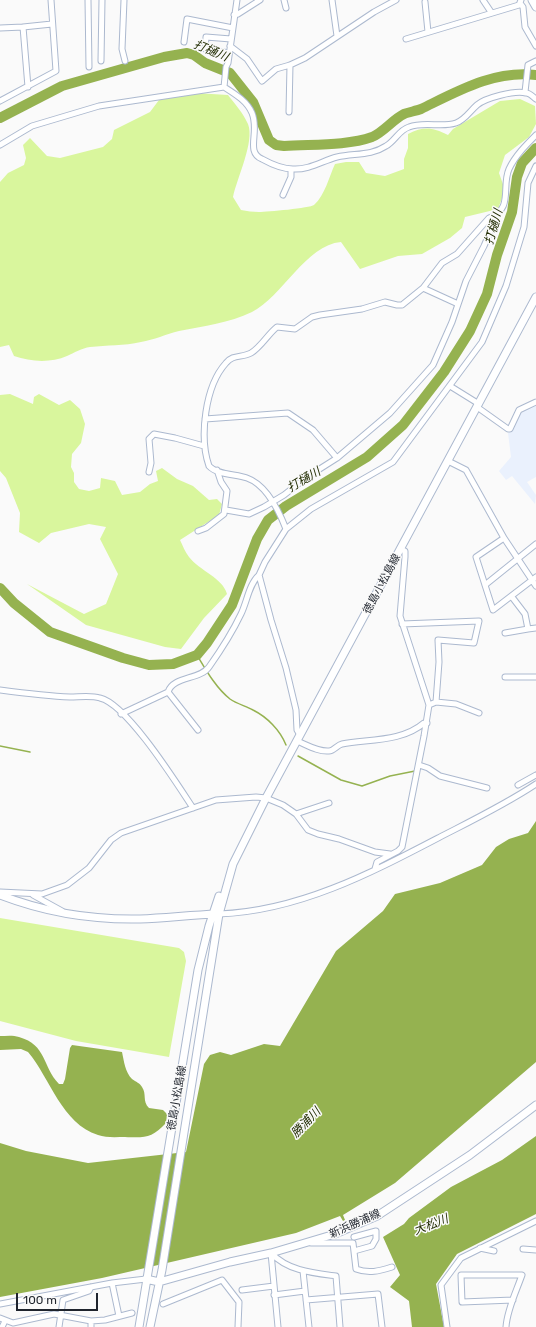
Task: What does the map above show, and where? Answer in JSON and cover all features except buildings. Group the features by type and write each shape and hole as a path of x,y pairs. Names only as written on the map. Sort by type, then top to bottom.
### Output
{"main road":[{"path":"532,0 536,7"},
{"name":"徳島小松島線","path":"139,1327 198,970 209,926 216,914 237,854 266,798 536,297"},
{"path":"0,893 38,907 97,918 141,919 216,914"},
{"name":"徳島小松島線","path":"150,1327 162,1270 217,928 216,914"},
{"name":"新浜勝浦線","path":"146,1279 159,1282 230,1262 270,1254 349,1229 377,1216 470,1155 536,1105"}],"street":[{"path":"0,101 56,71 50,0"},
{"path":"88,0 89,67"},
{"path":"101,61 102,0"},
{"path":"124,0 122,49 125,61"},
{"path":"224,87 237,0"},
{"path":"234,15 260,0"},
{"path":"284,0 286,8"},
{"path":"332,0 337,36"},
{"path":"230,46 247,59 262,81 276,68 290,65 305,58 337,36 396,0"},
{"path":"483,0 491,12"},
{"path":"425,2 428,32"},
{"path":"406,39 521,2 526,27 536,46"},
{"path":"184,42 187,19 233,28"},
{"path":"0,28 52,24"},
{"path":"23,27 28,87"},
{"path":"229,53 205,49 206,37 231,39"},
{"path":"525,92 528,65 536,61"},
{"path":"288,112 290,65"},
{"path":"0,145 32,126 99,106 224,87 242,99 253,115 256,128 252,150 254,154 260,159 291,169 301,169 342,156 371,153 387,146 398,133 408,127 425,123 443,126 458,122 478,105 490,98 525,92 536,99"},
{"path":"226,510 249,514 273,503 307,477 337,458 390,413 409,389 428,372 435,361 471,268 484,246 496,216 507,197 506,179 509,168 522,149 536,135"},
{"path":"121,714 168,692 172,685 202,673 208,668 233,630 260,570 286,528 311,509 393,462 485,338 503,296 524,227 528,184 536,166"},
{"path":"283,195 290,177 291,169"},
{"path":"286,528 273,503 254,481 217,470 209,466 204,446 205,419 213,382 225,363 234,356 252,352 278,327 294,329 312,317 362,309 385,302 402,305 423,288 447,258 456,254 489,218 496,216"},
{"path":"423,288 448,301 458,304"},
{"path":"450,386 478,405 508,429 510,429 519,410 536,402"},
{"path":"205,419 288,413 313,430 337,458"},
{"path":"149,472 151,463 149,439 154,434 204,446"},
{"path":"448,461 466,470 504,538 518,559 534,578 536,586"},
{"path":"198,531 215,522 226,510 227,491 220,482 217,470"},
{"path":"504,538 476,557 493,610 512,597 534,578"},
{"path":"485,584 536,544"},
{"path":"398,851 403,842 419,766 429,705 400,616 405,557 404,551 400,549"},
{"path":"259,575 286,668 296,710 299,738 319,750 330,751 340,744 403,734 417,729 424,722 427,723"},
{"path":"512,597 525,614 528,629"},
{"path":"402,624 479,621 474,643 438,640 439,662 436,702"},
{"path":"505,633 536,628"},
{"path":"505,677 536,676"},
{"path":"0,690 69,697 98,697 112,704 161,758 193,808"},
{"path":"168,692 198,730"},
{"path":"429,705 436,702 456,704 479,713"},
{"path":"419,766 428,768 440,776 487,788"},
{"path":"518,785 536,775"},
{"path":"216,914 257,910 298,901 347,883 504,804 536,784"},
{"path":"0,893 33,895 50,891 76,880 89,868 111,840 121,833 223,799 266,798 283,805 296,814 308,830 375,852 390,854"},
{"path":"296,814 329,803"},
{"path":"375,869 377,862 390,854 398,851 412,851"},
{"path":"33,895 63,912"},
{"path":"447,1327 441,1285 461,1258 536,1221"},
{"path":"349,1229 354,1240 356,1269 377,1272 392,1267"},
{"path":"308,1243 354,1240 376,1231 376,1239 372,1246 354,1251"},
{"path":"480,1248 494,1251"},
{"path":"523,1249 536,1250"},
{"path":"270,1254 280,1261 303,1271 336,1276 340,1327"},
{"path":"270,1254 278,1327"},
{"path":"303,1271 309,1327"},
{"path":"506,1327 513,1300 522,1275 461,1275 462,1302 513,1300"},
{"path":"0,1304 112,1283 146,1279"},
{"path":"164,1304 222,1280 239,1302 239,1327"},
{"path":"112,1283 119,1316"},
{"path":"242,1290 274,1286"},
{"path":"59,1327 63,1300 89,1291 91,1287"},
{"path":"274,1294 305,1291"},
{"path":"306,1300 378,1294 382,1327"},
{"path":"2,1327 2,1320 13,1323 54,1314 91,1321 104,1320 132,1313"},
{"path":"91,1321 91,1327"}],"shaded area":[{"path":"195,93 228,95 248,124 250,131 245,160 233,197 241,210 252,212 288,210 314,205 324,191 335,164 359,162 366,173 385,176 404,169 404,159 408,148 408,134 428,128 448,135 453,129 500,101 520,99 535,106 536,124 529,137 505,155 499,173 505,190 498,209 465,217 462,228 450,238 422,254 398,256 360,269 341,242 328,245 317,252 305,262 263,305 252,312 234,319 179,331 151,340 122,345 96,346 81,349 67,356 48,361 14,356 9,345 0,347 0,182 8,173 24,165 26,158 23,145 30,138 47,156 60,158 103,147 112,139 114,130 150,112 159,100"},
{"path":"10,394 33,404 34,397 39,394 59,405 70,400 80,409 85,424 81,443 72,454 71,467 74,473 74,482 79,489 89,491 100,488 101,478 115,481 122,495 140,492 150,484 158,481 156,471 162,468 177,479 193,486 209,500 217,499 222,504 219,515 180,540 189,557 221,583 227,594 204,618 181,649 165,647 86,625 27,584 84,614 106,604 118,574 100,539 106,527 89,524 51,533 39,543 19,532 20,513 6,478 0,471 0,395"},
{"path":"536,405 536,477 527,482 536,495 535,504 512,476 506,480 499,471 511,457 508,433 511,432 521,411"},
{"path":"0,918 179,948 184,952 186,961 169,1057 76,1041 0,1021"}],"water":[{"name":"勝浦川","path":"536,821 536,1062 395,1183 343,1215 345,1220 343,1221 340,1216 296,1233 102,1278 0,1297 0,1143 26,1151 88,1163 186,1152 204,1064 210,1055 220,1052 231,1055 264,1044 280,1046 336,951 383,911 395,894 440,883 482,865 496,847 509,839 528,833"},
{"path":"0,1036 17,1036 35,1045 59,1084 63,1084 65,1079 70,1048 72,1045 122,1052 128,1073 132,1079 142,1087 147,1105 149,1108 163,1110 167,1114 166,1123 156,1132 143,1137 104,1137 86,1129 75,1121 66,1111 28,1052 21,1049 0,1050"},
{"name":"大松川","path":"536,1136 536,1214 457,1254 436,1284 444,1327 412,1327 409,1301 390,1287 400,1275 383,1237 404,1224 409,1218 451,1187 502,1160"}],"waterway":[{"name":"打樋川","path":"0,118 62,86 164,57 187,53 194,55 205,63 230,73 253,102 269,140 276,145 284,146 340,143 352,142 372,137 404,114 421,109 477,83 506,76 521,74 536,75"},
{"name":"打樋川","path":"0,588 14,603 50,632 123,658 149,665 173,664 197,655 207,643 232,605 257,539 268,520 286,506 367,457 403,425 444,372 470,331 487,294 497,255 512,212 517,177 522,163 536,148"},
{"path":"197,655 220,690 233,701 253,710 268,720 277,729 286,745"},
{"path":"0,746 30,752"},
{"path":"298,756 341,780 362,786 390,776 415,771"}]}
